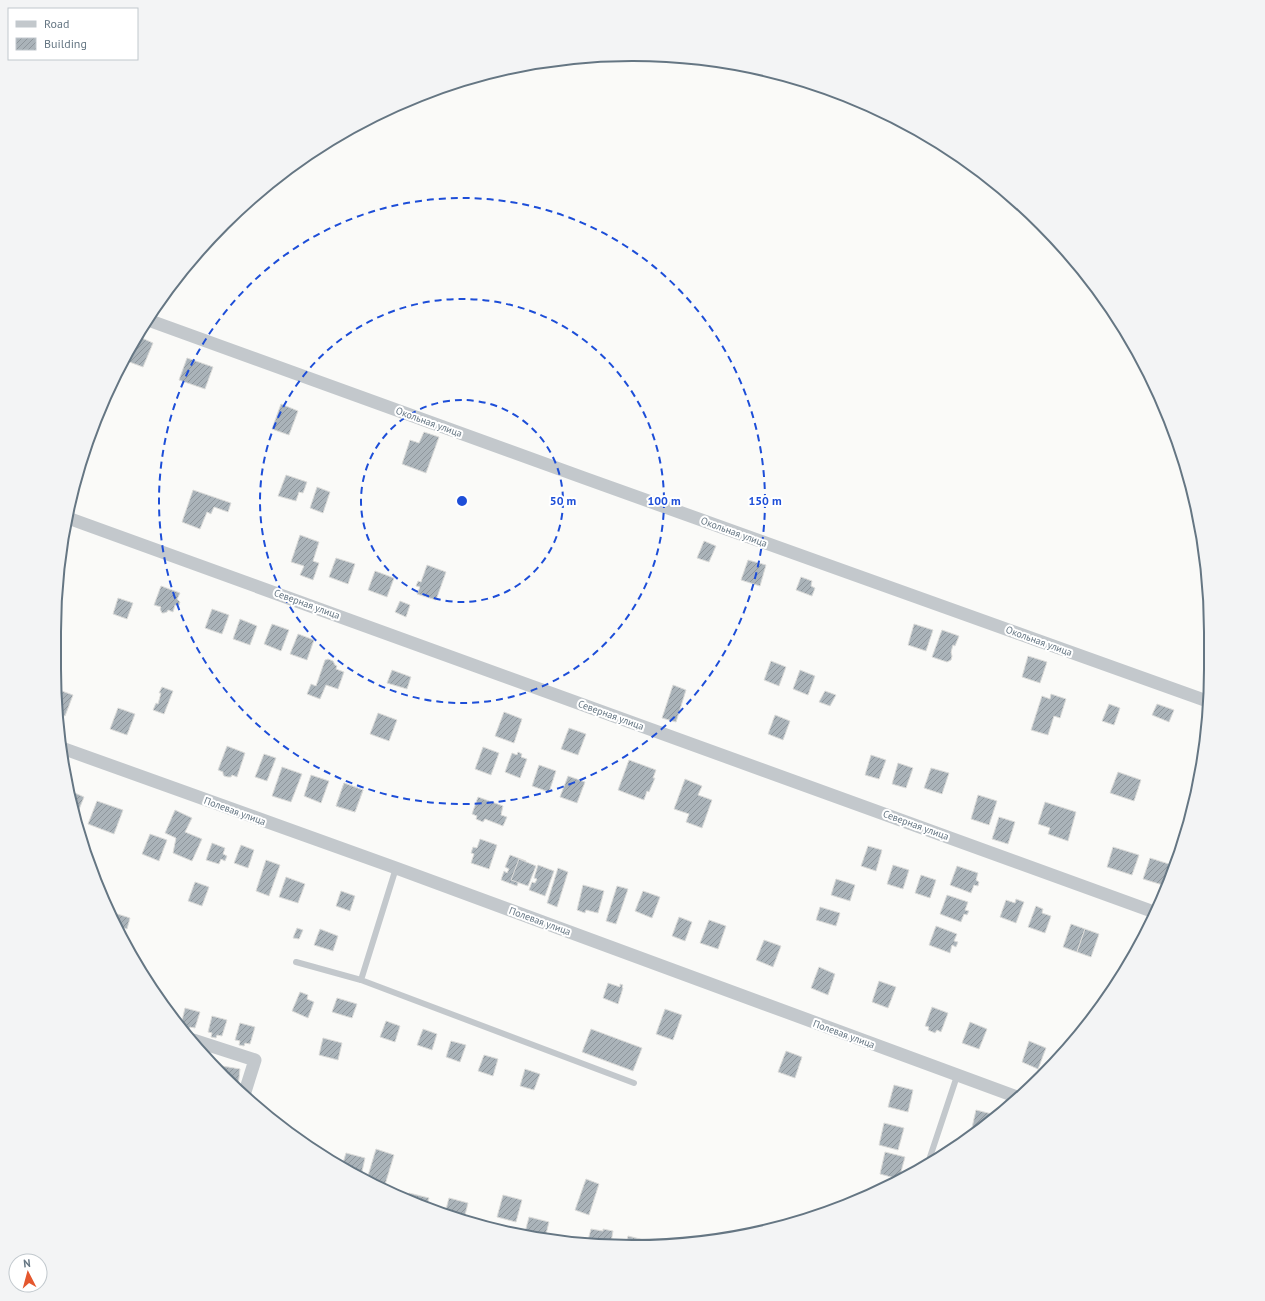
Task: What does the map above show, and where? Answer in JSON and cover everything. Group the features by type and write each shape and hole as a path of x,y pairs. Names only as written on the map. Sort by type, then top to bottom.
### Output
{"street":[{"name":"Окольная улица","path":"153,322 602,485 1203,699"},
{"name":"Северная улица","path":"72,520 1150,910"},
{"name":"Полевая улица","path":"67,750 396,868 1012,1095"},
{"path":"201,1043 255,1060 246,1089"}],"lane":[{"path":"360,980 396,868"},
{"path":"296,962 360,980 634,1083"},
{"path":"930,1156 957,1076"}],"building":[{"path":"143,339 153,343 143,367 130,362"},
{"path":"187,358 213,367 205,389 179,380"},
{"path":"281,404 298,411 289,435 272,429"},
{"path":"424,432 439,437 426,473 402,464 410,440 419,443"},
{"path":"286,475 307,482 303,493 299,492 296,501 278,496"},
{"path":"317,487 330,492 323,513 310,508"},
{"path":"193,490 231,503 228,512 214,507 211,514 207,512 200,529 182,522"},
{"path":"300,535 319,542 313,561 319,563 313,580 300,575 304,566 291,562"},
{"path":"704,541 716,546 709,562 697,558"},
{"path":"336,558 355,564 348,584 329,577"},
{"path":"748,560 766,565 760,586 741,580"},
{"path":"427,565 446,572 436,600 417,594 420,587 416,586 418,581 421,582"},
{"path":"375,571 394,578 387,597 368,590"},
{"path":"801,577 812,581 811,586 815,588 812,596 796,590"},
{"path":"161,586 180,593 177,599 180,602 179,605 175,605 173,612 168,610 167,612 162,613 160,609 161,607 154,605"},
{"path":"118,598 133,603 127,619 113,614"},
{"path":"400,601 410,605 406,617 395,612"},
{"path":"212,609 229,615 222,634 205,628"},
{"path":"240,619 257,626 250,645 233,639"},
{"path":"272,624 289,630 281,651 264,644"},
{"path":"914,624 933,630 926,651 908,645"},
{"path":"942,630 959,636 955,646 953,645 951,660 947,662 932,657"},
{"path":"298,634 314,640 307,660 290,654"},
{"path":"1028,656 1047,662 1040,683 1022,677"},
{"path":"328,659 333,661 337,666 336,669 344,672 338,689 326,685 320,699 307,694 311,684 316,686 325,660"},
{"path":"771,661 786,667 779,686 764,680"},
{"path":"392,670 411,677 407,689 387,683"},
{"path":"800,670 815,676 808,695 793,689"},
{"path":"673,685 686,690 676,722 662,718"},
{"path":"162,687 173,691 164,714 153,710 156,703 158,704 161,693 159,693"},
{"path":"62,691 73,695 65,716 63,715"},
{"path":"825,691 836,695 830,706 819,702"},
{"path":"1051,694 1066,699 1060,718 1054,716 1048,735 1031,730 1042,696 1050,699"},
{"path":"1109,704 1120,708 1114,725 1102,721"},
{"path":"1157,704 1174,710 1169,722 1152,715"},
{"path":"118,708 135,714 127,735 110,729"},
{"path":"504,712 522,719 514,743 495,736"},
{"path":"378,713 397,720 389,741 370,734"},
{"path":"775,715 790,721 783,740 768,734"},
{"path":"569,728 586,734 578,755 561,749"},
{"path":"227,746 245,753 237,777 232,775 231,777 224,776 223,772 218,770"},
{"path":"483,747 499,753 491,775 475,769"},
{"path":"518,752 522,754 521,757 527,759 520,778 505,772 512,753 517,755"},
{"path":"264,754 276,758 267,781 255,777"},
{"path":"871,755 886,760 879,779 865,775"},
{"path":"629,760 656,770 653,778 655,778 649,792 647,791 644,800 618,790"},
{"path":"898,763 913,768 906,788 892,784"},
{"path":"539,765 556,771 549,792 532,786"},
{"path":"282,767 302,774 291,802 272,796"},
{"path":"931,768 949,773 942,794 924,788"},
{"path":"1118,772 1141,780 1134,801 1110,793"},
{"path":"311,775 329,781 321,803 304,796"},
{"path":"568,776 585,782 577,803 560,797"},
{"path":"685,779 702,786 698,795 712,800 702,828 686,822 689,814 674,809"},
{"path":"344,783 363,790 355,812 336,806"},
{"path":"344,783 363,790 355,812 336,806"},
{"path":"75,793 84,797 79,810"},
{"path":"978,795 997,801 989,825 971,819"},
{"path":"478,797 503,806 501,815 507,817 503,826 485,819 483,822 476,819 477,816 472,814"},
{"path":"97,801 123,810 114,834 88,824"},
{"path":"1045,802 1076,812 1068,841 1048,834 1050,828 1038,824"},
{"path":"175,810 192,818 185,832 202,839 192,861 173,853 176,838 165,833"},
{"path":"999,817 1015,822 1008,844 992,839"},
{"path":"150,834 167,840 159,861 142,854"},
{"path":"480,839 497,845 489,869 471,863 474,854 471,853 473,847 477,848"},
{"path":"212,843 225,848 223,854 227,856 225,861 221,859 219,864 206,860"},
{"path":"241,845 254,850 248,868 234,863"},
{"path":"868,846 882,850 876,871 861,866"},
{"path":"1113,847 1139,855 1132,875 1107,867"},
{"path":"510,855 526,861 517,886 501,880 504,871 507,873 509,869 505,867"},
{"path":"1150,858 1169,864 1161,884 1143,879"},
{"path":"519,859 536,866 528,886 511,880"},
{"path":"266,860 280,865 269,896 256,891"},
{"path":"538,865 554,871 545,896 529,890 532,882 535,883 537,879 534,878"},
{"path":"893,865 909,870 903,889 887,884"},
{"path":"957,866 978,873 976,880 979,882 978,886 974,885 971,893 950,885"},
{"path":"558,868 568,872 557,907 547,903"},
{"path":"921,875 936,880 930,898 915,893"},
{"path":"286,877 305,884 298,903 279,897"},
{"path":"836,879 855,885 850,901 831,895"},
{"path":"195,882 209,887 202,906 188,901"},
{"path":"583,885 604,891 598,913 586,910 585,913 577,910"},
{"path":"617,886 628,889 616,924 606,921"},
{"path":"341,891 355,896 350,911 336,906"},
{"path":"643,891 660,897 652,918 635,911"},
{"path":"947,895 968,902 965,910 969,911 967,915 964,914 961,922 940,914"},
{"path":"1016,899 1024,902 1016,923 1000,917 1006,900 1015,903"},
{"path":"1036,906 1043,909 1042,913 1051,916 1045,933 1028,927"},
{"path":"820,907 840,913 836,926 816,920"},
{"path":"117,914 130,918 127,929 124,928"},
{"path":"679,917 692,922 685,941 672,936"},
{"path":"709,920 726,926 718,949 700,943"},
{"path":"1071,924 1085,929 1077,952 1063,947"},
{"path":"936,926 957,934 954,941 958,942 956,947 952,945 950,953 929,945"},
{"path":"297,928 303,930 299,939 293,938"},
{"path":"320,929 338,936 333,951 314,945"},
{"path":"1085,929 1099,934 1091,957 1077,952"},
{"path":"764,940 781,946 773,967 756,960"},
{"path":"819,967 835,974 828,995 811,988"},
{"path":"879,981 896,987 888,1008 872,1002"},
{"path":"608,983 620,987 620,984 623,985 618,1004 603,998"},
{"path":"300,992 308,995 307,999 314,1002 308,1018 292,1011"},
{"path":"337,998 357,1004 352,1018 332,1012"},
{"path":"932,1007 948,1013 941,1032 937,1030 935,1033 928,1030 929,1027 925,1026"},
{"path":"185,1008 200,1012 195,1028 190,1027 189,1029 182,1020"},
{"path":"665,1009 682,1015 673,1040 656,1034"},
{"path":"212,1016 227,1020 222,1036 217,1035 216,1038 211,1037 212,1033 208,1032"},
{"path":"386,1021 400,1026 395,1042 380,1037"},
{"path":"970,1022 987,1029 979,1049 962,1043"},
{"path":"240,1023 255,1027 250,1044 245,1043 244,1046 239,1045 240,1041 235,1040"},
{"path":"423,1029 437,1034 432,1050 417,1045"},
{"path":"591,1029 642,1048 633,1071 582,1052"},
{"path":"323,1038 342,1043 338,1060 319,1055"},
{"path":"451,1041 466,1045 460,1062 446,1057"},
{"path":"1029,1041 1046,1048 1038,1069 1022,1062"},
{"path":"786,1051 802,1057 795,1078 778,1072"},
{"path":"484,1055 498,1059 493,1076 478,1071"},
{"path":"222,1066 240,1069 239,1082 228,1073"},
{"path":"525,1069 540,1074 534,1090 520,1086"},
{"path":"894,1085 913,1090 908,1112 888,1107"},
{"path":"976,1110 990,1114 980,1122 972,1128"},
{"path":"884,1123 904,1128 898,1150 879,1145"},
{"path":"376,1149 394,1155 385,1183 368,1175"},
{"path":"885,1152 905,1157 901,1172 892,1177 880,1174"},
{"path":"346,1153 365,1158 362,1171 344,1161"},
{"path":"586,1179 599,1184 589,1215 575,1210"},
{"path":"409,1194 429,1198 428,1202 414,1196"},
{"path":"503,1195 522,1200 516,1222 497,1217"},
{"path":"449,1198 468,1203 465,1215 446,1209"},
{"path":"529,1217 549,1222 546,1233 526,1230"},
{"path":"591,1229 613,1231 611,1239 588,1238"},
{"path":"628,1236 643,1240 632,1240 627,1240"}]}
